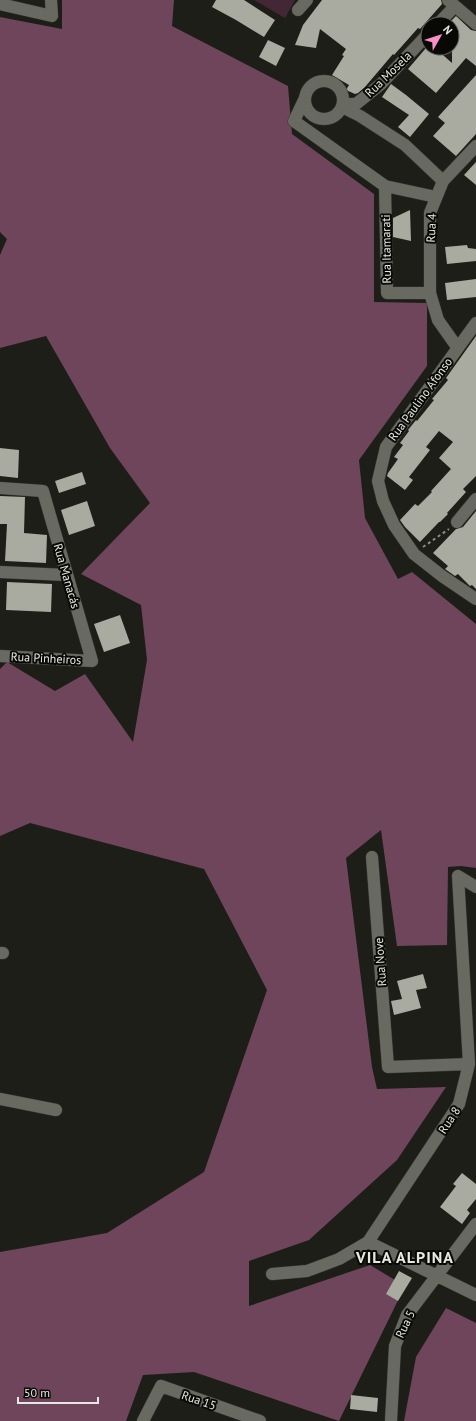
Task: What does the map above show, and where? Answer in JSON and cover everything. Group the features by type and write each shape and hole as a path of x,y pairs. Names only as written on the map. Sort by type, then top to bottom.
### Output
{"street":[{"path":"0,4 52,16 51,0"},
{"path":"298,10 307,0"},
{"path":"443,16 451,3 476,24"},
{"name":"Rua Mosela","path":"343,106 356,104 381,84 420,43"},
{"path":"305,98 308,111 313,116 318,119 331,119 337,115 343,106 344,98 338,87 327,81 315,83 307,92 294,121 385,186 436,197"},
{"path":"343,106 405,145 443,181"},
{"name":"Rua 4","path":"457,347 438,320 430,293 430,213 443,181 476,146"},
{"name":"Rua Itamarati","path":"385,186 387,293 430,293"},
{"name":"Rua Paulino Afonso","path":"414,554 394,526 383,501 378,481 386,447 457,347 476,323"},
{"name":"Rua Manacás","path":"0,488 43,491 92,661"},
{"path":"457,522 476,499"},
{"path":"414,554 442,576 476,599"},
{"path":"0,572 66,575"},
{"name":"Rua Pinheiros","path":"0,656 92,661"},
{"name":"Rua Nove","path":"372,857 388,1067 469,1064"},
{"name":"Rua 8","path":"272,1274 306,1271 339,1259 368,1242 459,1104 469,1064 458,876 476,887"},
{"path":"0,1099 56,1110"},
{"name":"Rua 5","path":"391,1421 395,1346 407,1315 476,1224"},
{"path":"368,1242 476,1295"},
{"name":"Rua 15","path":"143,1421 161,1386 260,1421"}],"path":[{"path":"414,554 457,522"}],"shaded area":[{"path":"62,0 174,0 172,26 288,86 292,134 374,194 374,302 427,303 427,366 359,460 365,518 398,579 412,572 476,624 476,868 461,866 448,867 447,945 397,946 381,830 346,858 372,1067 377,1089 446,1087 397,1160 309,1240 249,1261 249,1306 370,1265 405,1286 339,1421 194,1372 143,1375 126,1421 0,1421 0,1252 107,1233 204,1172 267,990 204,869 30,823 0,836 0,669 7,662 55,691 85,674 133,742 147,660 141,605 81,574 150,503 110,448 46,336 0,348 0,255 7,239 0,232 0,17 62,29"},
{"path":"254,0 295,0 285,18"},
{"path":"446,1308 476,1323 476,1421 404,1421 416,1357"}],"building":[{"path":"216,0 244,0 275,20 264,37 212,7"},
{"path":"322,0 441,0 442,4 431,16 420,16 420,29 418,28 394,55 393,54 365,87 355,94 346,90 349,85 332,75 344,56 342,55 346,49 320,29 316,48 295,45 303,25"},
{"path":"460,20 471,30 476,31 476,66 466,58 436,93 408,69 420,55 444,56 452,63 452,56 460,56"},
{"path":"268,40 285,48 276,66 259,57"},
{"path":"476,75 476,134 456,156 433,136 445,123 438,117"},
{"path":"391,84 429,114 410,137 398,127 409,115 382,97"},
{"path":"476,162 476,185 464,175"},
{"path":"410,210 411,241 393,237 393,218"},
{"path":"467,245 468,248 476,249 476,261 447,264 445,247"},
{"path":"476,279 476,297 447,300 445,283"},
{"path":"476,336 476,476 463,489 466,492 447,513 448,514 420,542 400,520 415,504 418,506 432,492 431,491 451,469 439,458 453,442 439,431 426,447 430,450 409,477 413,480 405,490 387,476 398,459 394,457 403,445 400,443 409,431 408,430 434,400 432,399 448,380 446,378"},
{"path":"0,448 19,450 18,478 0,476"},
{"path":"82,472 86,484 59,493 55,481"},
{"path":"0,496 25,497 24,533 47,535 46,563 5,561 7,524 0,524"},
{"path":"87,501 95,526 69,535 61,510"},
{"path":"476,511 476,589 472,585 470,586 458,574 455,576 445,569 448,566 433,553 456,529 463,527"},
{"path":"7,582 52,584 51,612 6,610"},
{"path":"120,615 130,643 104,652 94,624"},
{"path":"423,974 427,988 416,990 421,1008 394,1015 391,1001 402,999 397,981"},
{"path":"462,1173 476,1184 476,1199 467,1210 470,1213 462,1224 440,1207 456,1186 453,1184"},
{"path":"399,1271 412,1278 398,1301 386,1294"},
{"path":"351,1395 378,1398 377,1412 350,1409"}],"district":[{"name":"VILA ALPINA","path":"405,1257"}]}
